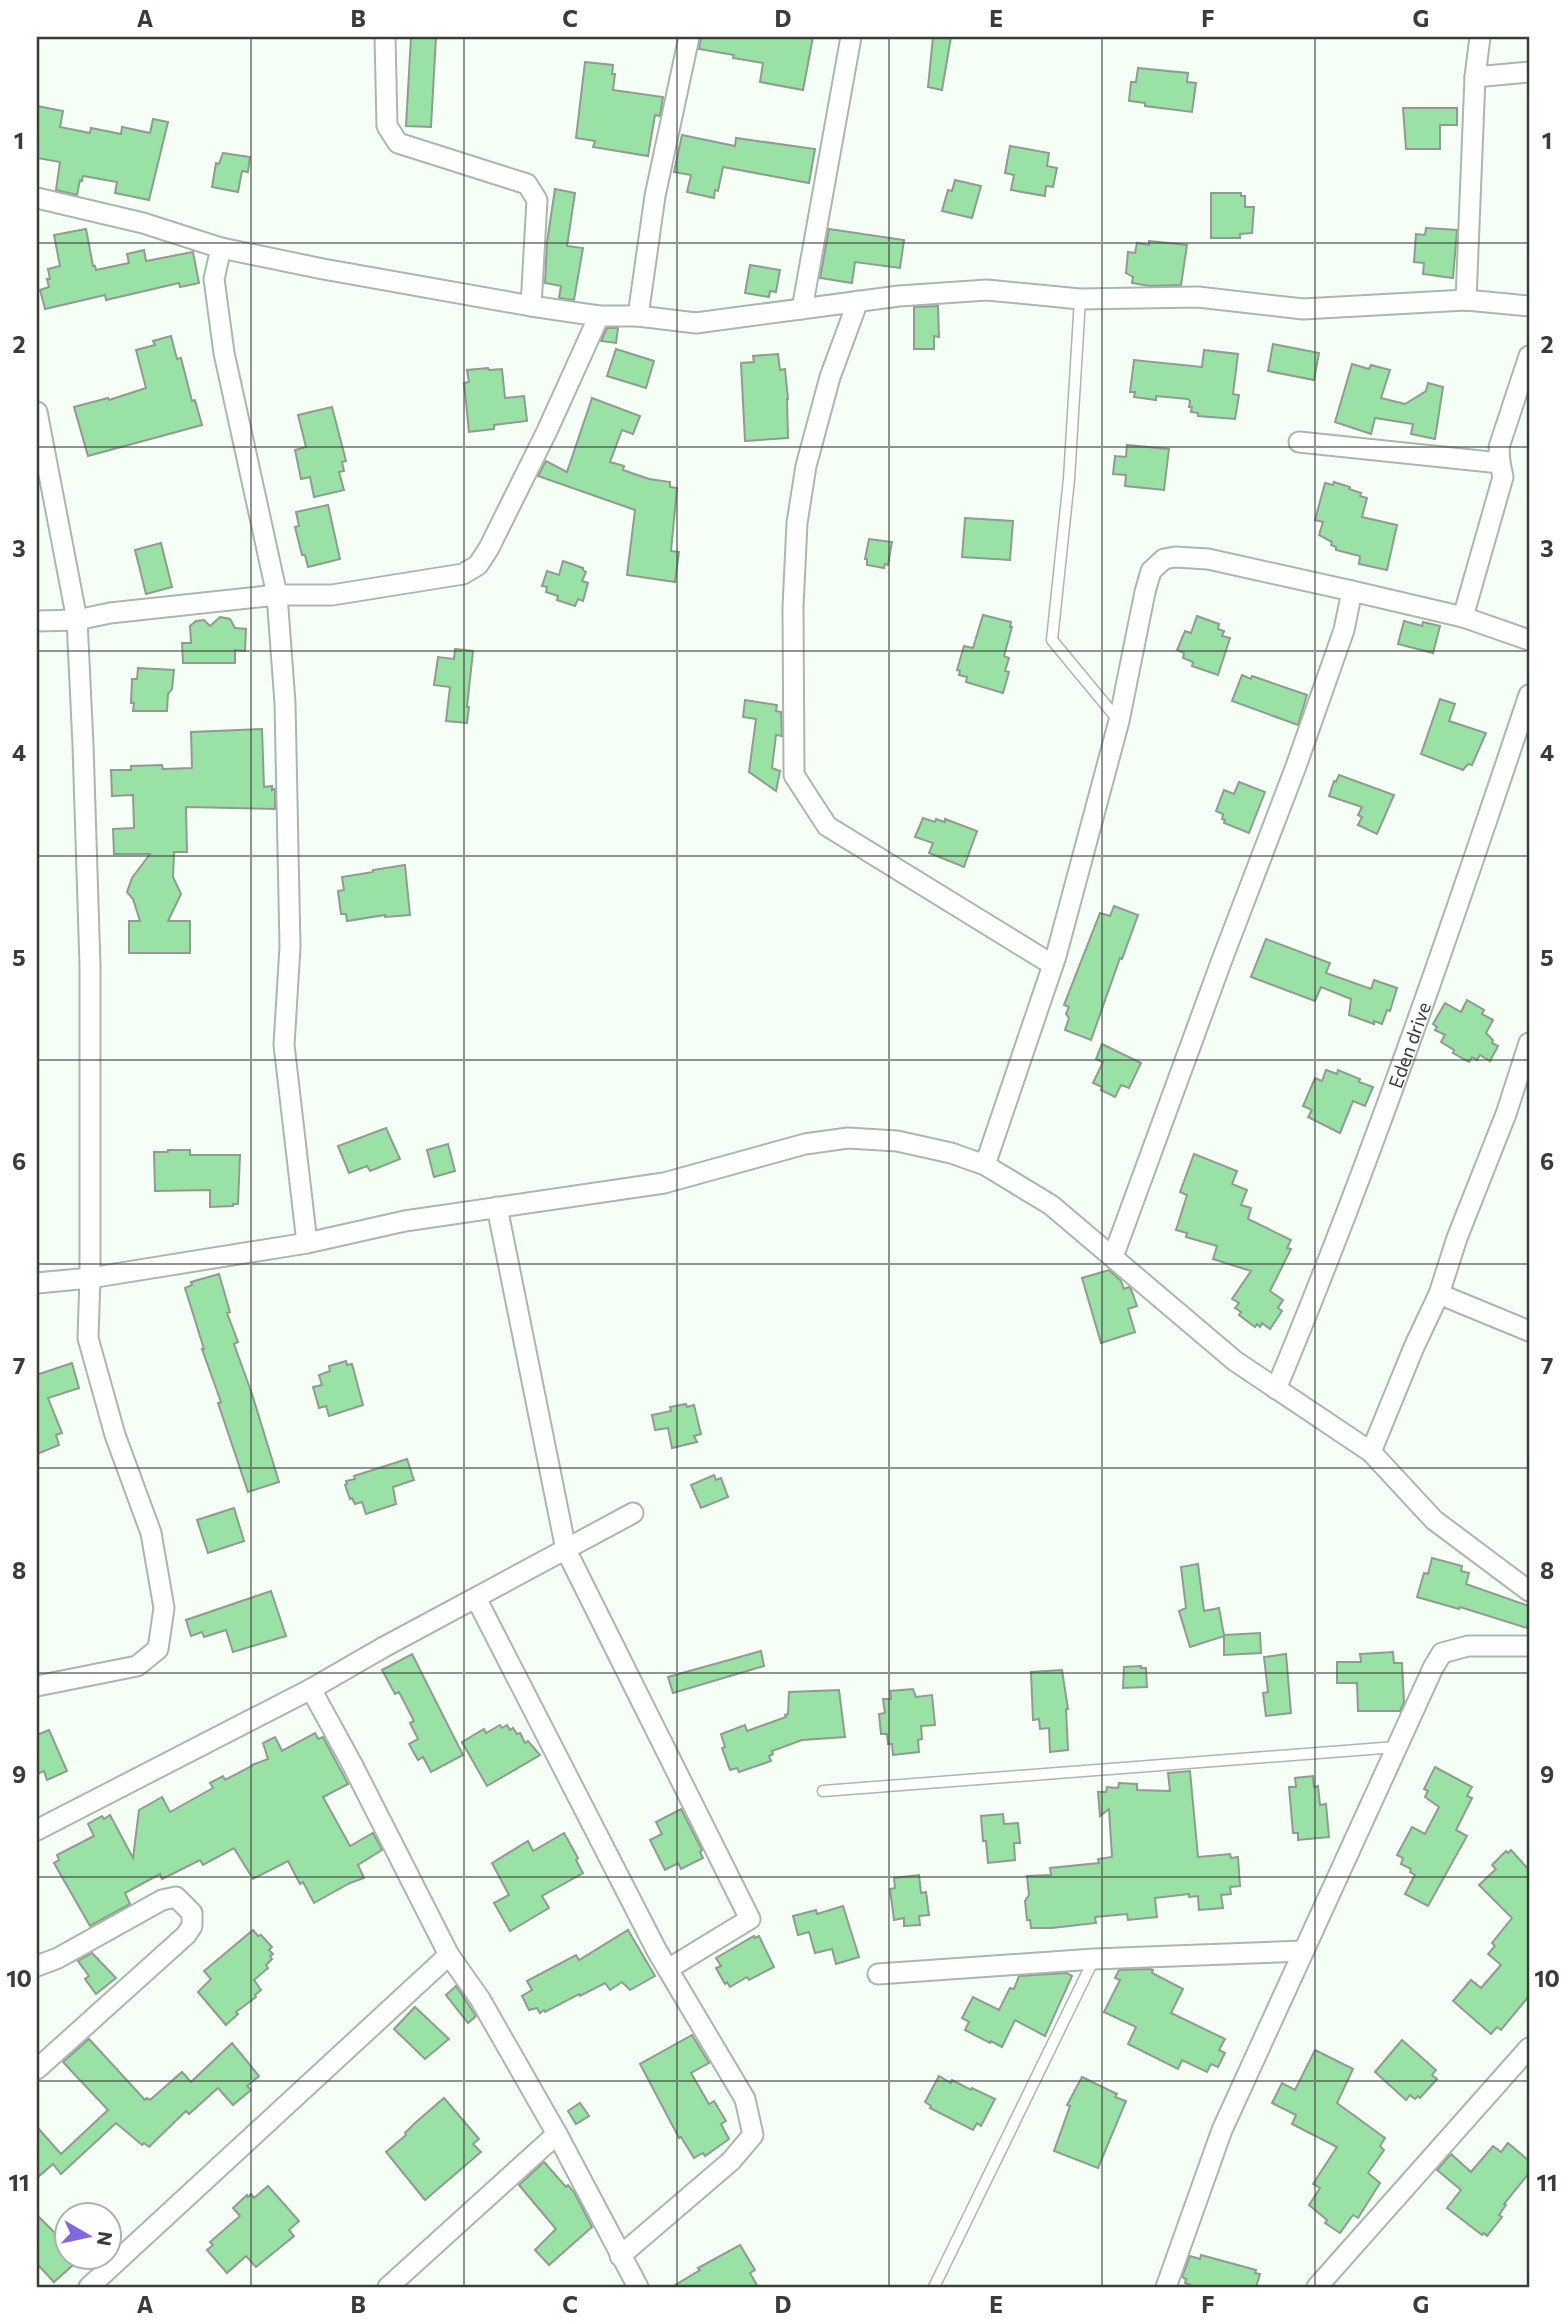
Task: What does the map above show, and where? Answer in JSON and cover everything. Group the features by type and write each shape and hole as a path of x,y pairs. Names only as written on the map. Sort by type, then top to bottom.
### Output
{"street":[{"path":"385,37 387,126 398,144 527,184 537,200 531,306"},
{"path":"638,316 656,196 689,37"},
{"path":"802,309 851,37"},
{"path":"1466,300 1475,77 1480,37"},
{"path":"1475,77 1529,72"},
{"path":"37,198 143,223 221,248 323,269 599,316 638,316 696,323 899,296 987,290 1080,299 1198,297 1303,309 1466,300 1529,306"},
{"path":"221,248 214,279 224,353 277,595 285,703 290,934 284,1045 307,1243"},
{"path":"858,301 830,377 806,466 797,523 793,607 794,775 827,826 1053,965"},
{"path":"37,621 77,620 110,613 277,595 332,595 463,575 478,565 489,548 547,431 599,316"},
{"path":"1463,617 1503,477 1499,447 1529,356"},
{"path":"37,412 77,620 90,966 88,1338 115,1435 151,1533 164,1608 158,1649 136,1666 37,1686"},
{"path":"1299,442 1500,463"},
{"path":"985,1165 1053,965 1119,721 1151,571 1164,559 1208,559 1463,617 1529,640"},
{"path":"1113,1257 1300,756 1344,630 1352,592"},
{"name":"Eden drive","path":"1276,1389 1375,1138 1529,695"},
{"path":"1371,1452 1439,1294 1457,1238 1506,1114 1529,1042"},
{"path":"37,1283 90,1278 307,1243 405,1221 664,1183 805,1144 848,1138 897,1141 951,1153 985,1165 1051,1205 1235,1361 1371,1452 1434,1520 1529,1591"},
{"path":"497,1208 566,1550 750,1919 668,1969"},
{"path":"1439,1294 1529,1331"},
{"path":"37,1830 311,1689 633,1513"},
{"path":"477,1598 668,1969 745,2099 753,2135 731,2161 620,2256"},
{"path":"1166,2287 1222,2130 1433,1668 1442,1653 1468,1646 1529,1646"},
{"path":"311,1689 449,1955 480,1998 557,2134 638,2287"},
{"path":"37,1966 58,1958 162,1899 176,1897 192,1913 192,1926 186,1935 37,2069"},
{"path":"878,1974 1094,1959 1304,1951"},
{"path":"89,2287 449,1955"},
{"path":"1317,2287 1529,2048"},
{"path":"388,2287 557,2134"}],"lane":[{"path":"1080,299 1069,479 1052,640 1119,721"},
{"path":"823,1791 1397,1747"},
{"path":"934,2287 1094,1959"}],"building":[{"path":"411,37 436,37 431,127 406,126"},
{"path":"701,37 813,37 803,90 760,82 763,63 699,49"},
{"path":"933,37 951,37 942,90 928,87"},
{"path":"585,62 613,65 613,90 663,97 660,116 655,115 648,156 593,147 595,141 576,138"},
{"path":"1138,68 1188,73 1187,82 1196,83 1192,112 1145,106 1145,103 1129,101 1131,82 1136,82"},
{"path":"37,106 63,111 60,127 90,133 91,128 121,134 122,127 150,133 153,119 168,122 149,200 115,193 117,182 83,176 77,195 56,190 60,162 37,158"},
{"path":"1403,108 1457,108 1457,125 1440,125 1440,149 1406,149"},
{"path":"682,135 735,146 736,138 815,149 809,183 723,167 714,198 687,192 691,175 674,172"},
{"path":"1010,146 1049,153 1047,166 1057,168 1053,187 1046,186 1045,196 1011,190 1014,175 1005,173"},
{"path":"223,153 250,157 248,172 242,171 238,192 212,187 216,163 219,164"},
{"path":"955,180 981,186 972,218 942,211 948,190 952,191"},
{"path":"555,189 575,193 567,246 583,248 574,300 559,298 561,286 545,283 547,242"},
{"path":"1211,193 1241,193 1241,196 1245,196 1245,207 1254,207 1252,233 1240,234 1240,238 1211,238"},
{"path":"1426,228 1457,230 1453,278 1423,274 1424,263 1414,262 1416,234 1425,235"},
{"path":"86,229 96,270 129,263 127,254 144,250 146,261 193,252 199,283 180,287 179,283 106,300 105,295 45,309 40,290 49,287 48,269 60,266 54,235"},
{"path":"829,229 904,240 900,268 855,262 852,283 820,278"},
{"path":"1149,241 1187,245 1181,285 1150,286 1132,283 1133,277 1126,273 1128,252 1135,253 1137,243 1149,245"},
{"path":"750,265 780,270 776,292 770,291 769,297 745,293"},
{"path":"938,306 939,337 934,336 934,349 914,349 914,307"},
{"path":"607,328 618,328 616,343 601,341"},
{"path":"171,336 177,359 181,358 192,401 195,400 202,425 88,456 74,407 108,398 109,400 146,388 136,350 155,345 153,341"},
{"path":"1273,344 1319,353 1314,380 1268,371"},
{"path":"616,349 654,361 646,388 607,376"},
{"path":"1204,350 1238,354 1233,394 1239,395 1235,419 1198,416 1198,413 1191,412 1188,399 1156,396 1156,400 1134,397 1135,392 1130,392 1134,360 1202,367"},
{"path":"778,354 780,370 785,369 788,438 745,441 741,363 754,362 753,356"},
{"path":"1352,364 1369,369 1371,365 1390,370 1381,398 1405,404 1426,391 1428,383 1443,387 1435,439 1411,434 1413,424 1375,418 1371,434 1335,422"},
{"path":"502,369 505,398 524,396 527,421 494,425 494,429 469,432 464,383 469,382 467,370"},
{"path":"592,398 640,416 633,434 622,430 610,462 624,466 623,470 649,479 670,482 670,487 677,488 671,551 679,552 675,582 627,575 635,510 538,476 546,461 567,472"},
{"path":"332,407 346,461 342,462 344,471 339,472 344,490 314,497 310,477 301,479 295,450 306,447 298,415"},
{"path":"1127,445 1169,449 1164,490 1125,486 1126,475 1113,474 1115,456 1126,457"},
{"path":"1334,482 1350,487 1349,489 1367,498 1362,517 1397,525 1387,570 1359,564 1360,556 1336,550 1336,547 1331,545 1332,542 1319,535 1323,522 1315,520 1325,483 1333,485"},
{"path":"328,505 340,559 308,567 295,527 299,526 296,512"},
{"path":"965,518 1013,521 1010,560 962,557"},
{"path":"869,539 892,542 888,565 885,564 884,568 867,565 865,559"},
{"path":"161,543 172,587 146,594 135,550"},
{"path":"563,561 583,568 586,572 582,581 588,583 583,601 578,599 575,606 557,600 558,596 546,592 547,587 542,586 547,571 559,575"},
{"path":"983,615 1011,622 1004,656 1009,658 1005,671 1009,672 1003,693 966,682 967,677 959,675 960,671 957,670 964,646 973,648"},
{"path":"1197,616 1219,624 1218,629 1224,631 1222,636 1230,638 1218,675 1192,666 1193,662 1183,658 1184,653 1177,650 1185,631 1191,633"},
{"path":"220,617 230,619 235,628 246,629 245,651 235,650 235,663 183,663 182,643 191,643 190,626 196,621 204,620 210,626"},
{"path":"1404,621 1422,626 1423,622 1440,626 1433,653 1398,644"},
{"path":"455,649 473,651 467,723 446,721 450,687 434,685 438,657 454,659"},
{"path":"138,668 174,670 167,711 133,711 132,679 137,679"},
{"path":"1242,675 1307,695 1298,725 1232,701"},
{"path":"1440,699 1455,704 1449,721 1486,733 1472,765 1468,764 1463,770 1421,754"},
{"path":"745,700 777,705 776,711 781,712 782,736 776,735 772,768 780,771 776,791 749,772 756,719 743,717"},
{"path":"262,729 264,787 272,786 272,790 275,789 275,809 186,807 187,852 174,852 173,877 181,894 168,921 190,921 190,953 129,953 129,921 140,921 133,899 127,892 132,878 150,854 114,854 113,829 134,828 133,795 112,796 111,770 162,765 163,769 192,768 191,732"},
{"path":"1339,775 1394,795 1377,834 1358,825 1362,817 1358,815 1362,807 1329,796"},
{"path":"1239,782 1265,792 1249,833 1224,823 1223,814 1216,811 1224,790 1234,794"},
{"path":"923,818 935,822 936,819 945,822 945,819 977,831 964,867 929,853 933,843 915,837"},
{"path":"405,865 410,915 385,915 347,921 346,914 341,914 338,891 344,890 342,877"},
{"path":"1114,906 1138,915 1091,1040 1065,1030 1069,1007 1064,1005 1100,913 1110,916"},
{"path":"1266,939 1330,963 1326,973 1371,989 1374,980 1397,988 1390,1011 1387,1010 1382,1024 1374,1021 1374,1024 1349,1015 1351,999 1321,987 1315,1001 1251,977"},
{"path":"1467,1000 1484,1010 1482,1014 1493,1020 1486,1033 1493,1040 1492,1043 1498,1046 1490,1061 1480,1055 1477,1060 1472,1057 1469,1062 1453,1053 1454,1050 1441,1042 1445,1035 1435,1030 1437,1027 1433,1024 1445,1003 1461,1012"},
{"path":"1102,1044 1141,1063 1129,1088 1121,1085 1115,1097 1093,1083 1103,1062 1096,1059"},
{"path":"1326,1070 1337,1074 1338,1070 1373,1087 1365,1106 1353,1101 1340,1133 1308,1117 1312,1110 1303,1106 1315,1078 1322,1081"},
{"path":"386,1128 400,1159 370,1171 367,1166 349,1173 338,1146"},
{"path":"448,1144 455,1171 434,1177 427,1150"},
{"path":"190,1150 190,1155 240,1155 238,1204 210,1207 210,1190 155,1191 154,1152"},
{"path":"1194,1154 1237,1171 1232,1184 1247,1190 1241,1205 1251,1208 1248,1219 1291,1240 1287,1248 1291,1249 1270,1291 1283,1300 1278,1308 1282,1311 1270,1329 1262,1323 1260,1327 1257,1324 1255,1327 1239,1315 1241,1312 1235,1308 1239,1303 1232,1299 1251,1271 1213,1259 1217,1246 1186,1237 1187,1233 1176,1230 1187,1195 1180,1192"},
{"path":"1109,1270 1121,1281 1124,1289 1131,1289 1137,1306 1128,1309 1135,1332 1101,1343 1082,1278"},
{"path":"219,1274 230,1312 227,1313 238,1342 234,1344 279,1482 248,1492 218,1403 221,1402 202,1349 185,1288 192,1285 191,1282"},
{"path":"346,1361 347,1365 352,1364 363,1405 329,1416 326,1406 319,1408 313,1387 322,1385 319,1375 330,1371 329,1366"},
{"path":"72,1363 79,1388 48,1398 62,1433 56,1435 59,1445 37,1454 37,1372 39,1374"},
{"path":"686,1404 687,1407 694,1405 701,1434 694,1436 697,1442 672,1448 668,1428 655,1430 652,1415"},
{"path":"407,1459 414,1480 393,1487 396,1504 366,1514 362,1502 355,1504 352,1498 350,1499 346,1481"},
{"path":"714,1475 716,1480 721,1478 728,1497 701,1508 691,1485"},
{"path":"234,1508 244,1541 208,1553 197,1520"},
{"path":"1432,1558 1462,1566 1461,1571 1469,1573 1466,1584 1529,1606 1527,1628 1417,1597"},
{"path":"1198,1564 1204,1611 1219,1608 1224,1635 1260,1633 1261,1653 1224,1655 1224,1636 1190,1647 1179,1611 1186,1608 1181,1567"},
{"path":"271,1591 286,1636 233,1652 226,1630 204,1637 202,1632 191,1636 186,1620"},
{"path":"761,1651 764,1666 673,1693 668,1677"},
{"path":"1393,1652 1394,1663 1402,1663 1404,1702 1400,1711 1358,1711 1357,1683 1337,1683 1337,1662 1361,1662 1360,1654"},
{"path":"412,1654 463,1755 431,1772 423,1757 418,1760 409,1744 418,1739 410,1723 414,1721 399,1692 395,1694 382,1670"},
{"path":"1286,1654 1291,1713 1266,1716 1263,1693 1268,1692 1264,1657"},
{"path":"1124,1667 1146,1668 1147,1687 1123,1688"},
{"path":"1062,1670 1068,1709 1068,1750 1050,1752 1049,1728 1040,1729 1039,1719 1033,1720 1031,1672"},
{"path":"913,1689 916,1697 932,1695 935,1725 921,1726 919,1752 893,1755 887,1734 881,1734 879,1714 885,1713 883,1699 891,1699 890,1691"},
{"path":"839,1690 845,1737 802,1740 772,1751 773,1754 769,1756 771,1761 739,1772 737,1768 730,1770 722,1748 725,1747 721,1734 745,1725 747,1731 786,1717 789,1692"},
{"path":"500,1725 502,1728 507,1725 510,1730 513,1728 517,1734 520,1733 525,1743 528,1741 540,1755 487,1786 462,1742 484,1729 486,1733"},
{"path":"49,1730 67,1771 47,1780 44,1771 37,1774 37,1735"},
{"path":"315,1733 318,1739 323,1737 348,1784 323,1797 350,1846 373,1833 382,1850 358,1865 364,1878 314,1903 288,1861 253,1879 234,1848 203,1865 200,1860 162,1879 160,1874 125,1893 130,1904 90,1926 54,1863 59,1860 57,1855 94,1836 88,1824 102,1816 104,1819 110,1815 133,1858 139,1810 162,1797 170,1812 213,1788 210,1783 223,1776 225,1780 268,1759 263,1743 275,1737 282,1751"},
{"path":"1435,1767 1472,1787 1467,1796 1472,1798 1456,1830 1467,1836 1428,1906 1405,1894 1415,1875 1410,1872 1411,1869 1401,1864 1403,1858 1397,1855 1412,1827 1425,1834 1439,1807 1425,1797 1428,1791 1424,1789"},
{"path":"1190,1771 1198,1857 1230,1854 1231,1858 1238,1857 1240,1886 1230,1887 1231,1894 1221,1895 1223,1908 1199,1910 1198,1896 1189,1897 1189,1894 1155,1898 1157,1917 1128,1920 1127,1914 1095,1917 1096,1923 1031,1928 1030,1920 1027,1920 1025,1901 1029,1895 1027,1876 1051,1875 1050,1868 1099,1863 1098,1859 1112,1857 1109,1809 1100,1816 1098,1792 1106,1792 1107,1787 1118,1788 1119,1783 1137,1784 1137,1790 1170,1791 1168,1773"},
{"path":"1313,1776 1314,1787 1318,1786 1320,1805 1326,1804 1329,1837 1298,1840 1298,1833 1293,1833 1289,1787 1296,1787 1295,1778"},
{"path":"681,1809 702,1850 700,1852 703,1858 681,1869 678,1863 665,1870 650,1840 662,1834 656,1822"},
{"path":"1003,1814 1004,1824 1018,1823 1020,1843 1014,1843 1015,1860 988,1863 981,1816"},
{"path":"564,1833 583,1873 542,1896 549,1908 510,1931 494,1903 509,1895 492,1863 528,1841 533,1851"},
{"path":"1511,1850 1529,1870 1529,1996 1501,2030 1497,2027 1491,2034 1453,2001 1471,1980 1481,1988 1501,1965 1488,1954 1495,1946 1492,1943 1512,1918 1479,1885 1496,1869 1492,1865 1506,1851 1508,1853"},
{"path":"919,1875 921,1893 926,1892 929,1915 919,1916 920,1925 904,1926 904,1918 894,1920 890,1889 895,1888 894,1878"},
{"path":"843,1906 859,1957 836,1964 832,1949 815,1953 809,1932 798,1935 793,1916 816,1910 817,1914"},
{"path":"253,1930 272,1947 269,1950 273,1954 270,1956 272,1959 266,1965 268,1968 254,1980 261,1990 236,2012 238,2014 226,2025 198,1992 211,1979 204,1971"},
{"path":"628,1930 655,1976 630,1990 622,1982 610,1990 605,1983 545,2012 544,2010 540,2013 537,2008 529,2010 522,1996 532,1990 527,1981 576,1955 579,1960"},
{"path":"754,1936 759,1936 774,1967 730,1987 727,1982 725,1984 716,1968 721,1966 716,1958"},
{"path":"92,1953 116,1978 96,1994 85,1979 89,1976 78,1961"},
{"path":"1119,1970 1153,1970 1152,1973 1183,1989 1171,2013 1225,2039 1219,2050 1225,2053 1218,2067 1211,2064 1207,2072 1182,2060 1178,2069 1128,2044 1136,2027 1104,2012 1120,1980 1115,1978"},
{"path":"1067,1973 1072,1976 1045,2036 1015,2020 1002,2047 965,2030 969,2022 962,2018 973,1997 999,2010 1010,1988 1014,1989 1019,1976"},
{"path":"456,1986 476,2016 468,2023 446,1995"},
{"path":"415,2007 449,2039 425,2059 394,2029"},
{"path":"692,2035 709,2063 691,2073 709,2104 714,2101 726,2121 721,2124 729,2139 705,2156 703,2153 694,2158 681,2137 679,2138 640,2064"},
{"path":"89,2039 145,2100 150,2100 182,2072 191,2082 232,2043 259,2076 247,2086 251,2090 233,2105 218,2088 189,2114 186,2111 149,2147 144,2143 142,2145 116,2123 61,2174 53,2164 37,2178 37,2127 61,2154 108,2110 63,2062"},
{"path":"1402,2040 1436,2070 1432,2075 1437,2079 1420,2098 1418,2096 1415,2099 1410,2095 1406,2100 1375,2072"},
{"path":"1315,2050 1353,2069 1337,2103 1385,2138 1380,2146 1384,2150 1368,2173 1380,2183 1358,2218 1353,2215 1340,2233 1325,2223 1327,2220 1309,2205 1320,2188 1313,2184 1337,2147 1292,2124 1296,2115 1272,2103 1282,2083 1295,2090"},
{"path":"939,2076 995,2099 981,2126 977,2123 973,2130 930,2108 925,2102"},
{"path":"1082,2077 1126,2101 1098,2168 1054,2151 1070,2106 1067,2105"},
{"path":"444,2098 479,2139 473,2144 481,2152 425,2200 386,2152"},
{"path":"580,2103 589,2116 576,2124 568,2111"},
{"path":"1508,2143 1529,2161 1529,2173 1504,2204 1506,2205 1499,2215 1502,2217 1487,2236 1484,2233 1482,2235 1447,2208 1461,2190 1437,2170 1451,2154 1471,2172 1493,2146 1501,2152"},
{"path":"544,2162 566,2187 568,2185 574,2192 592,2227 549,2265 535,2250 556,2229 519,2185"},
{"path":"268,2186 299,2221 289,2230 294,2236 256,2267 246,2256 227,2273 207,2250 213,2245 210,2242 240,2216 233,2208 247,2195 248,2197 251,2194 254,2198"},
{"path":"37,2215 52,2230 52,2272 65,2272 54,2282 37,2264"},
{"path":"740,2245 755,2270 750,2273 758,2287 672,2287 700,2270 698,2268"},
{"path":"1201,2255 1256,2270 1255,2273 1260,2274 1256,2287 1196,2287 1185,2283 1186,2279 1182,2277 1190,2256 1200,2259"}]}
